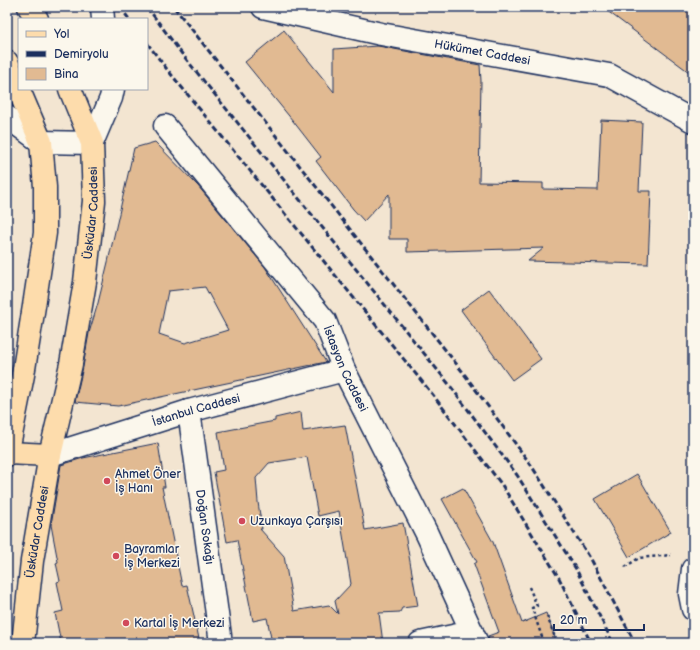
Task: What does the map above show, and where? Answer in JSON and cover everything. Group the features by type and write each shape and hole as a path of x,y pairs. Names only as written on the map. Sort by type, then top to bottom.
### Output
{"main road":[{"path":"30,7 36,18"},
{"path":"7,62 18,88"},
{"path":"19,90 41,142 45,187 45,233 23,375 7,453 50,455"},
{"path":"70,90 92,143"},
{"name":"Üsküdar Caddesi","path":"23,643 32,561 50,455 71,364 85,282 94,201 92,143"}],"street":[{"path":"102,7 103,18"},
{"name":"Hükümet Caddesi","path":"263,7 381,34 608,75 693,121"},
{"path":"7,116 41,142 92,143 111,98 113,90"},
{"name":"İstasyon Caddesi","path":"165,126 325,321 344,370 427,534 475,637"},
{"name":"İstanbul Caddesi","path":"50,455 190,411 344,370"},
{"name":"Doğan Sokağı","path":"190,411 221,643"},
{"path":"693,569 690,594 693,609"},
{"path":"420,643 475,637"}],"path":[{"path":"625,567 639,558 678,554"},
{"path":"530,588 537,606 532,608 544,643"},
{"path":"547,616 557,643"}],"building":[{"path":"602,7 693,7 693,75"},
{"path":"284,30 334,92 334,49 378,46 480,65 479,182 543,183 543,189 598,190 601,120 642,122 639,191 651,191 648,264 528,261 544,248 407,252 407,239 389,239 389,194 364,221 316,161 321,157 245,62"},
{"path":"155,142 198,186 265,267 326,362 118,406 75,402 89,333 108,262 134,148","holes":["205,287 228,330 185,343 159,334 168,291"]},
{"path":"489,289 541,359 512,380 461,310"},
{"path":"301,412 303,431 345,425 365,530 403,523 418,606 402,608 400,612 379,613 383,643 272,643 267,618 253,621 237,540 227,542 214,472 224,470 218,432 275,421 275,418","holes":["307,457 318,516 339,511 351,584 335,601 338,614 329,605 294,611 284,556 260,529 262,529 256,478 269,463"]},
{"path":"158,443 165,487 162,487 182,586 187,585 200,643 61,643 55,613 63,611 57,582 60,581 56,563 58,562 51,525 61,465 83,458"},
{"path":"637,474 671,532 629,557 595,499"},
{"path":"463,488 493,542 522,623 546,613 557,643 489,643 488,636 499,632 474,564 477,562 442,499"}],"railway":[{"path":"120,7 128,18"},
{"path":"147,7 182,54 448,383 517,475 576,569 613,643"},
{"path":"174,7 462,371 531,465 592,561 635,643"},
{"path":"148,44 433,395 502,485 559,578 591,643"}],"place":[{"name":"Ahmet Öner İş Hanı","path":"107,481"},
{"name":"Uzunkaya Çarşısı","path":"242,521"},
{"name":"Bayramlar İş Merkezi","path":"116,556"},
{"name":"Kartal İş Merkezi","path":"126,623"}]}
